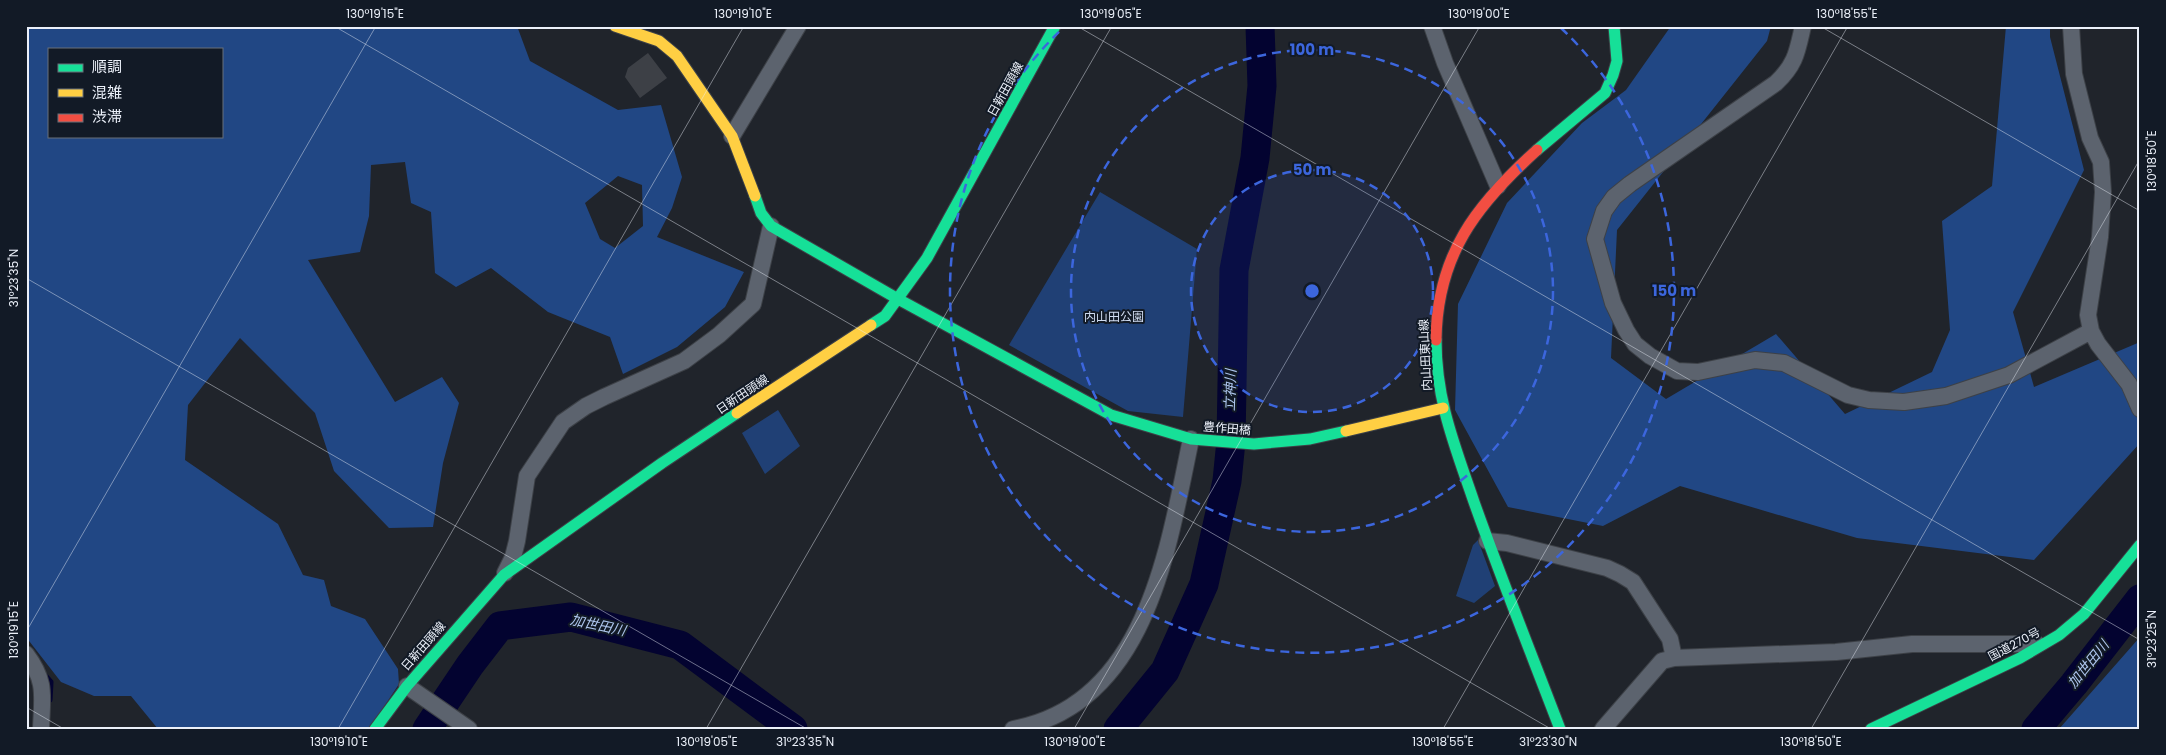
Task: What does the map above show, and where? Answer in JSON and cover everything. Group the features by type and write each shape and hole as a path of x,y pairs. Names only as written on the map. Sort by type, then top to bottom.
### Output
{"main road":[{"path":"615,26 659,42 676,56 732,136 761,213 771,226"},
{"name":"日新田頭線","path":"375,729 411,689 504,575 662,462 885,316 926,258 1055,26"},
{"name":"内山田東山線","path":"1560,729 1487,541 1443,408 1435,331 1438,299 1445,272 1457,246 1473,219 1498,186 1605,93 1615,74 1618,54 1614,26"},
{"name":"豊作田橋","path":"771,226 898,299 1111,415 1198,439 1258,444 1310,439 1443,408"},
{"name":"国道270号","path":"1871,729 2020,658 2064,631 2084,614 2140,545"}],"street":[{"path":"732,136 798,26"},
{"path":"1432,26 1445,63 1498,186"},
{"path":"1804,26 1793,64 1780,78 1630,184 1614,197 1604,211 1595,239 1613,303 1635,344 1650,356 1677,371 1698,372 1755,360 1784,363 1848,395 1869,400 1904,402 1946,396 2009,375 2091,331"},
{"path":"2071,26 2074,74 2090,138 2102,162 2103,192 2100,237 2088,315 2091,331 2098,344 2129,384 2140,409"},
{"path":"504,575 513,557 517,541 527,476 563,422 586,406 684,361 719,335 753,304 771,226"},
{"path":"1013,729 1029,726 1067,711 1101,684 1127,648 1145,616 1161,572 1198,439"},
{"path":"1487,541 1507,543 1607,568 1633,582 1670,639 1674,658"},
{"path":"1603,729 1662,661 1674,658 1836,652 1912,644 2043,644"},
{"path":"26,654 35,666 42,682 41,729"},
{"path":"411,689 469,729"}],"green space":[{"name":"内山田公園","path":"1100,192 1197,249 1183,417 1128,411 1009,345"},
{"path":"778,410 800,446 765,474 742,433"},
{"path":"1478,540 1495,586 1474,603 1456,596 1473,545"}],"shaded area":[{"path":"26,26 517,26 530,61 618,110 661,105 682,177 672,208 657,237 744,272 725,307 677,347 623,374 610,337 548,312 491,268 456,287 435,273 431,212 411,203 405,162 371,165 369,216 360,252 308,260 395,402 442,377 459,403 443,463 433,527 389,528 334,471 315,413 240,338 188,405 185,460 278,524 303,575 324,580 331,606 365,619 398,669 399,684 369,729 158,729 131,696 94,696 61,682 26,637","holes":["618,176 642,185 643,226 615,248 600,239 585,203"]},
{"path":"1671,26 1771,26 1767,41 1617,230 1611,358 1666,399 1776,334 1845,414 1932,372 1950,330 1942,221 1992,186 2006,26 2050,26 2050,37 2084,170 2013,312 2034,387 2140,342 2140,443 2034,560 1857,538 1680,486 1603,526 1508,507 1455,410 1458,304 1507,203 1582,123 1626,90"},
{"path":"2140,637 2140,729 2059,729"}],"building":[{"path":"648,53 667,78 640,98 625,77 628,68"}],"waterway":[{"name":"立神川","path":"1118,729 1165,671 1204,584 1227,481 1231,441 1234,270 1255,158 1262,86 1260,26"},
{"name":"加世田川","path":"2036,729 2074,684 2140,599"},
{"name":"加世田川","path":"427,729 470,665 500,626 571,617 680,645 793,729"},
{"path":"44,674 51,682 50,700"}],"traffic: fast":[{"path":"871,325 885,316 927,258 1055,26"},
{"path":"1537,150 1605,93 1617,61 1614,26"},
{"path":"755,196 761,213 771,226 898,299 1111,415 1191,439 1254,444 1310,439 1346,431"},
{"path":"1436,340 1439,383 1454,442 1495,559 1560,729"},
{"path":"375,729 407,686 504,575 662,463 737,413"},
{"path":"1871,729 2020,658 2059,635 2084,614 2140,545"}],"traffic: slow":[{"path":"615,26 659,41 677,56 732,136 755,196"},
{"path":"737,413 871,325"},
{"path":"1346,431 1443,408"}],"traffic: jam":[{"path":"1436,340 1438,310 1444,282 1452,257 1464,234 1478,212 1496,191 1537,150"}]}
